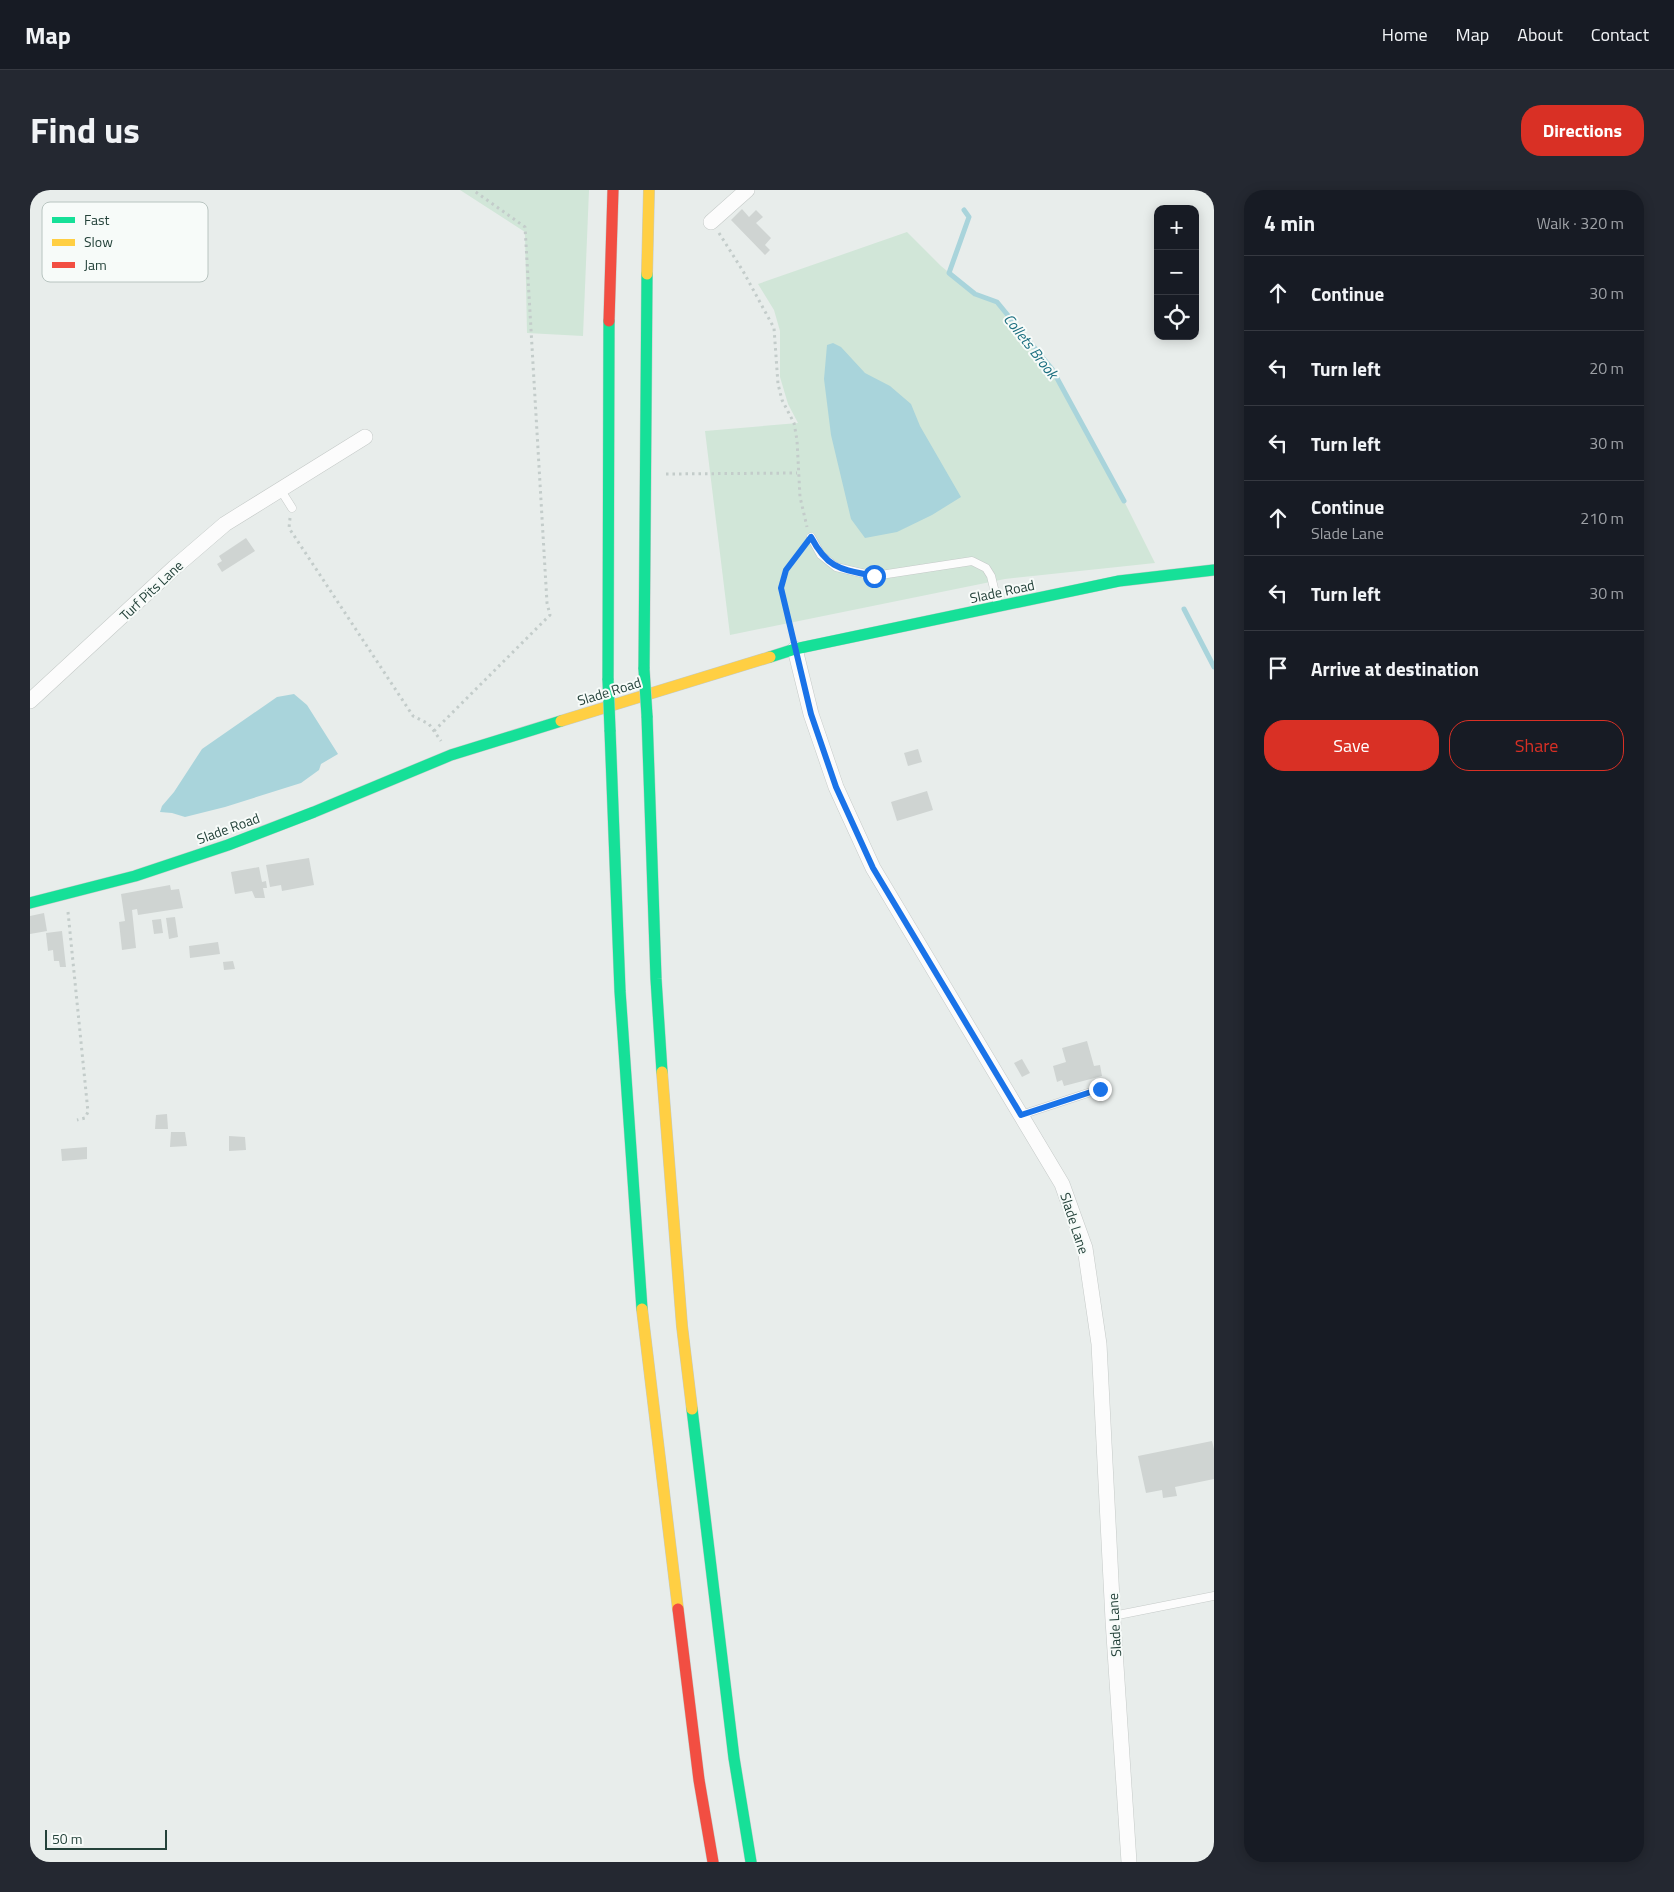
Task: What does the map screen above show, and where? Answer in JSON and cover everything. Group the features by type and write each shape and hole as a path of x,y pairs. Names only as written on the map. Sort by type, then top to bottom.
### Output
{"main road":[{"path":"612,190 607,499 608,680 620,991 642,1309 699,1780 713,1862"},
{"path":"649,190 644,669 656,979 682,1326 734,1758 751,1862"},
{"name":"Slade Road","path":"30,904 135,876 228,845 451,756 795,649 1119,581 1214,570"}],"street":[{"path":"711,222 747,190"},
{"name":"Turf Pits Lane","path":"30,701 175,567 225,524 365,437"},
{"name":"Slade Lane","path":"795,649 811,714 836,787 873,868 1062,1184 1085,1248 1099,1344 1113,1616 1129,1862"}],"lane":[{"path":"280,489 292,508"},
{"path":"811,537 821,554 836,567 874,576 972,561 986,568 991,576 999,607"},
{"path":"1021,1115 1100,1089"},
{"path":"1113,1616 1214,1596"}],"path":[{"path":"434,731 550,615 547,603 525,226 473,190"},
{"path":"711,222 743,270 774,328 778,384 782,400 794,423 804,516 811,537 786,570 781,588 795,649"},
{"path":"677,474 798,473"},
{"path":"292,508 289,528 413,716 429,724"},
{"path":"66,894 88,1112 85,1118 77,1120"}],"green space":[{"path":"460,190 589,190 583,336 527,333 525,232"},
{"path":"907,232 941,266 975,294 997,302 1052,369 1107,467 1155,563 1005,579 730,635 705,431 798,423 788,404 780,377 780,331 774,310 758,284"}],"water":[{"path":"833,343 841,347 865,373 890,386 911,404 920,426 961,497 932,515 897,532 865,538 851,519 831,435 824,379 827,345"},
{"path":"294,694 307,705 338,754 321,764 319,770 301,783 225,807 185,817 160,812 162,806 174,792 202,749 277,697"}],"building":[{"path":"742,209 749,217 756,210 763,217 756,223 771,238 765,245 770,250 765,255 731,220"},
{"path":"246,538 255,551 222,572 217,564 222,561 219,556"},
{"path":"918,749 922,762 908,766 904,753"},
{"path":"927,791 933,810 897,821 891,802"},
{"path":"309,858 314,885 282,891 281,885 270,887 266,865"},
{"path":"259,867 262,882 266,881 267,888 263,888 265,898 255,898 252,891 235,894 231,872"},
{"path":"170,885 171,890 179,889 183,908 138,915 137,909 132,910 136,948 122,950 119,922 125,921 121,894"},
{"path":"44,913 47,931 30,934 30,916"},
{"path":"175,917 178,937 169,939 166,918"},
{"path":"161,919 163,933 154,934 152,920"},
{"path":"62,931 66,967 60,967 59,961 54,961 53,950 48,951 46,933"},
{"path":"218,942 220,954 190,958 189,946"},
{"path":"233,961 235,969 224,970 223,962"},
{"path":"1087,1041 1094,1066 1100,1065 1102,1076 1064,1086 1062,1080 1057,1082 1053,1066 1066,1062 1062,1048"},
{"path":"1022,1059 1030,1073 1022,1077 1014,1063"},
{"path":"167,1114 168,1129 155,1129 156,1115"},
{"path":"171,1132 185,1132 187,1146 170,1147"},
{"path":"229,1136 245,1137 246,1150 229,1151"},
{"path":"87,1147 87,1159 62,1161 61,1149"},
{"path":"1212,1441 1214,1449 1214,1479 1175,1487 1177,1496 1163,1498 1162,1490 1146,1493 1138,1456"}],"waterway":[{"name":"Collets Brook","path":"964,210 969,217 949,273 975,294 997,302 1052,369 1124,501"},
{"name":"Collets Brook","path":"1184,609 1214,667"}],"traffic: fast":[{"path":"644,669 647,274"},
{"path":"608,680 609,321"},
{"path":"770,657 795,649 1119,581 1214,570"},
{"path":"644,669 647,716"},
{"path":"608,680 610,730"},
{"path":"647,716 656,979 662,1072"},
{"path":"30,903 135,876 228,845 314,812 451,755 561,721"},
{"path":"610,730 620,991 642,1309"},
{"path":"692,1409 734,1758 751,1862"}],"traffic: slow":[{"path":"647,274 649,190"},
{"path":"561,721 770,657"},
{"path":"662,1072 682,1326 692,1409"},
{"path":"642,1309 678,1609"}],"traffic: jam":[{"path":"609,321 613,190"},
{"path":"678,1609 699,1780 713,1862"}],"route":[{"path":"874,576 836,567 821,554 811,537 786,570 781,588 811,714 836,787 873,868 1021,1115 1100,1089"}]}
